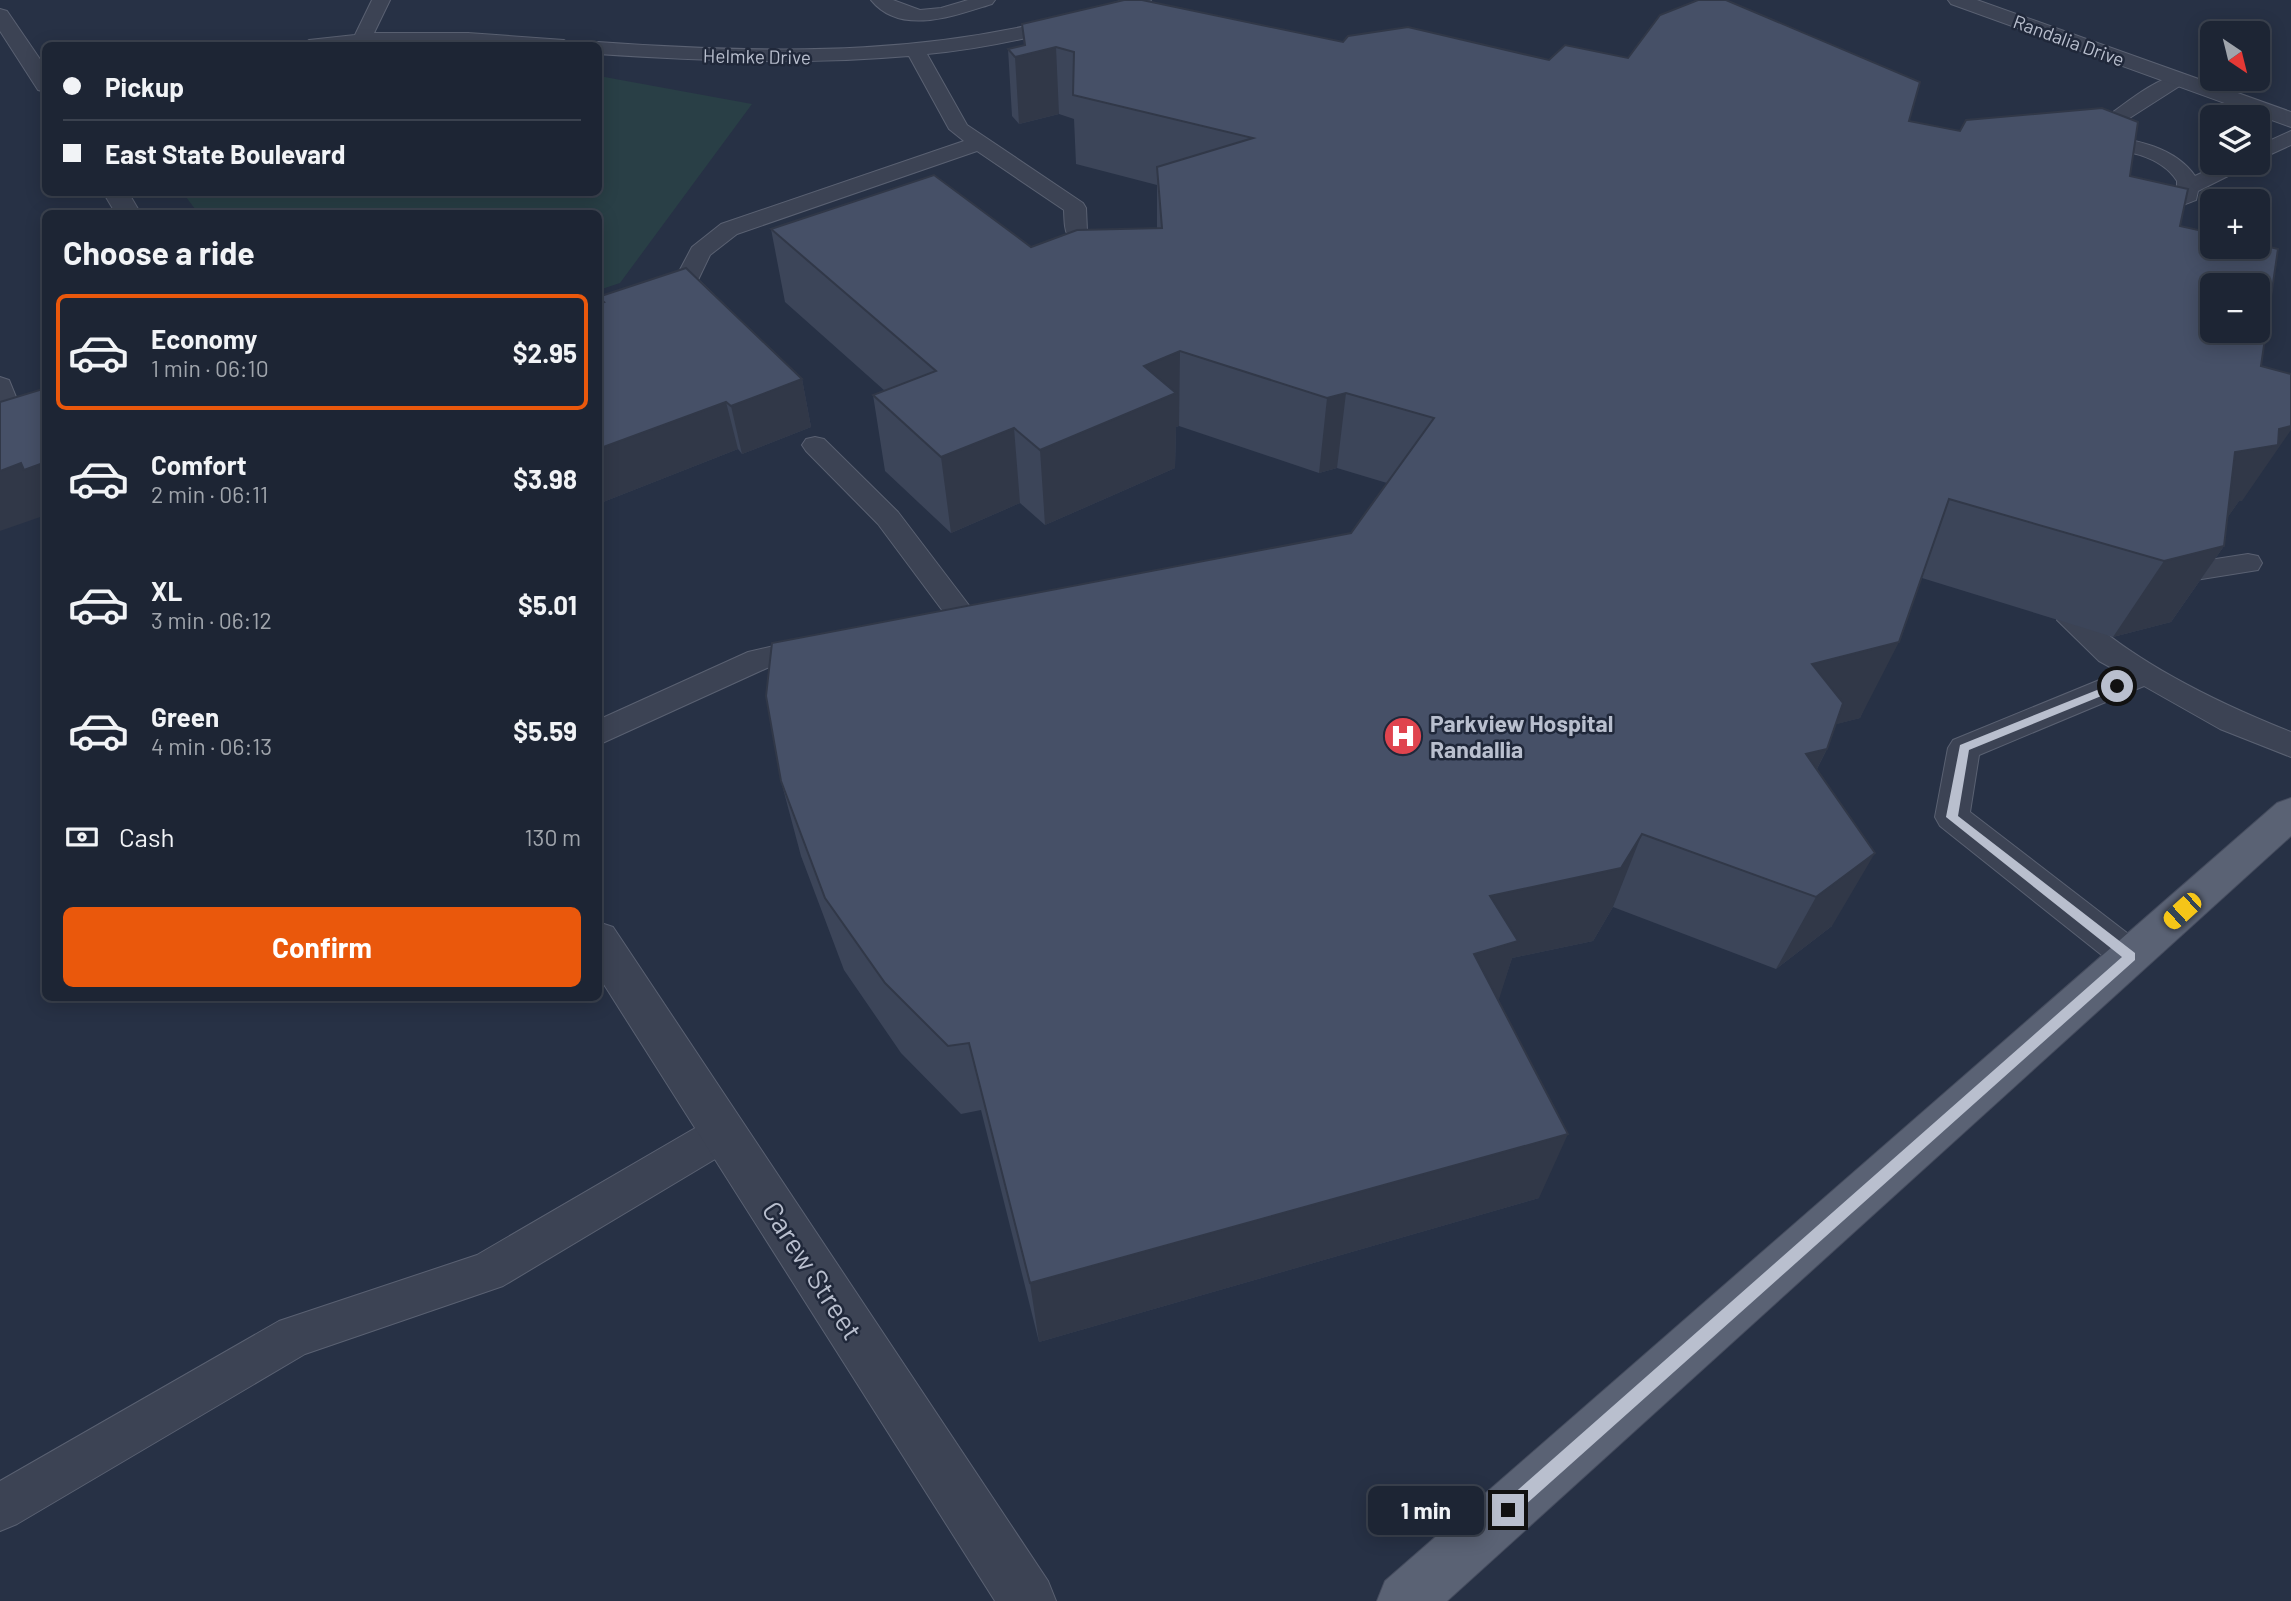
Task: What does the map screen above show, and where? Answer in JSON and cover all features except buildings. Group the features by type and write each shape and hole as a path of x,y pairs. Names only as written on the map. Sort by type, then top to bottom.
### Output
{"main road":[{"path":"1405,1601 2291,813"}],"street":[{"name":"Randalia Drive","path":"1958,0 2291,120"},
{"path":"0,15 42,79"},
{"name":"Carew Street","path":"602,945 1028,1601"}],"lane":[{"path":"363,39 366,27 381,0"},
{"path":"880,0 900,13 914,17 931,16 986,0"},
{"name":"Helmke Drive","path":"602,48 781,58 915,50 1033,31 1142,0"},
{"path":"340,42 363,39 450,38 507,42"},
{"path":"915,50 959,129 1076,208 1076,234 1097,248 1100,286"},
{"path":"2084,139 2155,92 2179,80"},
{"path":"2270,148 2291,137"},
{"path":"2084,139 2125,145 2146,151 2178,167 2191,186 2188,195 2178,203 2138,208 2114,205 2078,196 2050,182 2039,171 2035,161 2038,152 2048,145 2084,139"},
{"path":"722,314 686,281 700,252 729,229 979,143"},
{"path":"2191,186 2214,175"},
{"path":"0,385 5,402 0,406"},
{"path":"815,445 888,518 962,615"},
{"path":"2248,563 2130,583 2092,603 2072,620 2110,654 2231,721 2291,745"},
{"path":"602,732 759,659 840,642"},
{"path":"2131,957 1952,817 1964,748 2142,675"},
{"path":"0,1507 294,1336 488,1272 723,1133"}],"shaded area":[{"path":"602,77 752,104 620,283 602,289 602,210 196,210 185,196 602,196"}],"place":[{"name":"Parkview Hospital Randallia","path":"1403,736"}],"route":[{"path":"1508,1510 2131,957 1952,817 1964,748 2117,686"}]}
